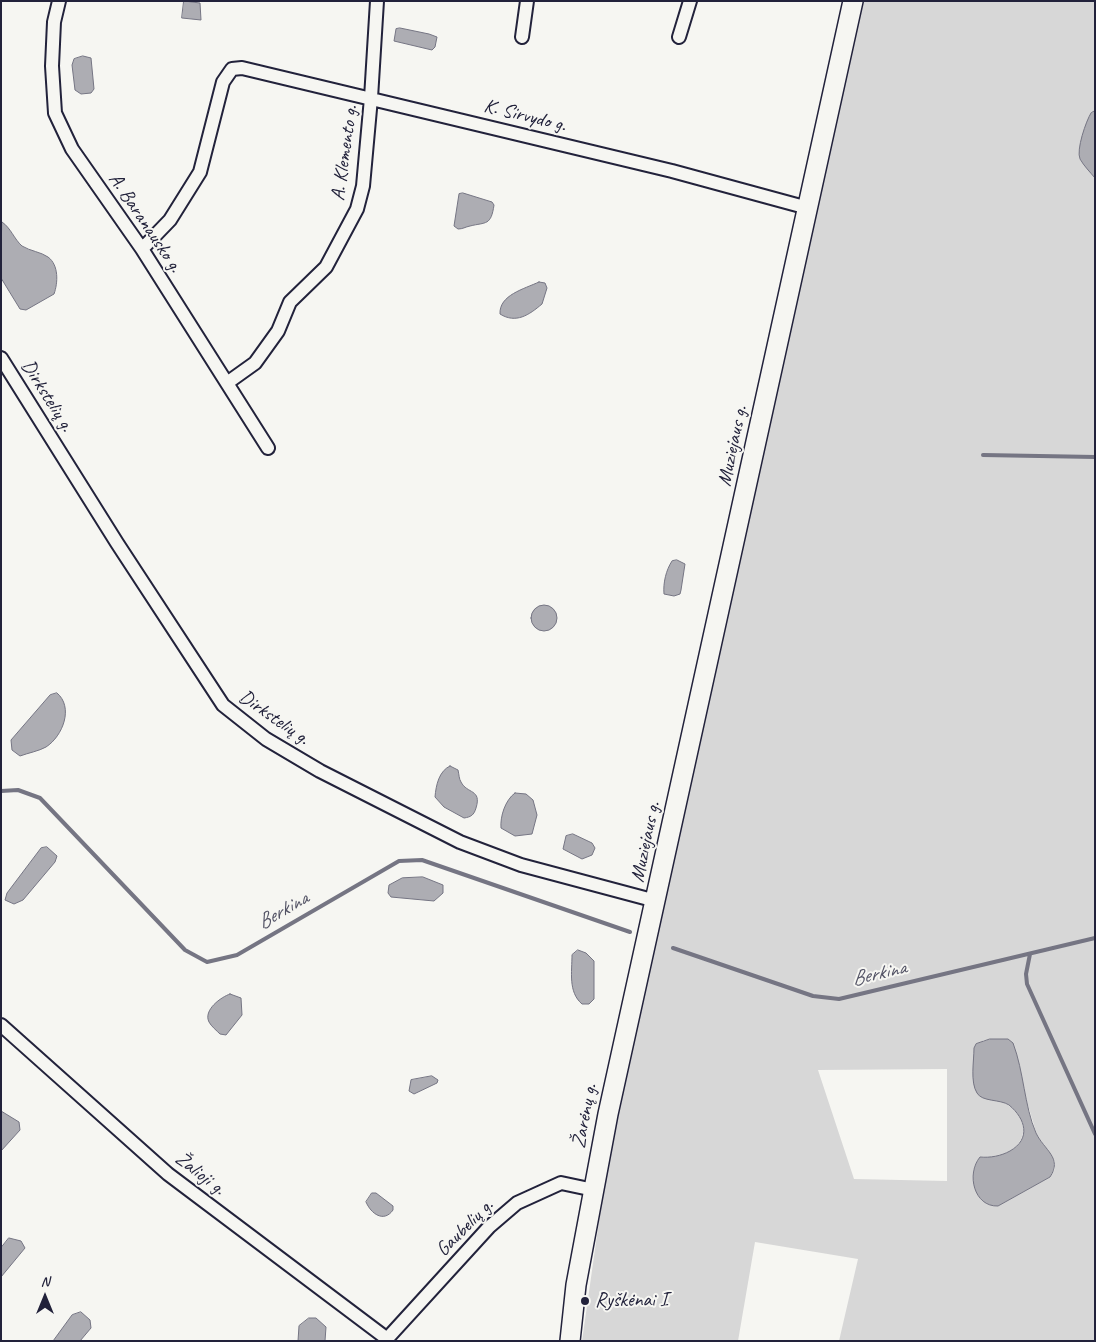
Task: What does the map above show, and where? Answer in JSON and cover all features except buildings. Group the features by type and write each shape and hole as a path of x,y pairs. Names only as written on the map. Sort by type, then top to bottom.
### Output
{"main road":[{"name":"Muziejaus g.","path":"656,901 853,1"},
{"name":"Žarėnų g.","path":"570,1341 576,1285 608,1114 656,901"}],"street":[{"name":"A. Baranausko g.","path":"59,1 54,22 52,66 55,113 72,149 142,249 268,448"},
{"name":"A. Klemento g.","path":"227,383 255,363 278,331 290,302 326,267 357,209 363,186 372,98 377,1"},
{"path":"522,37 527,1"},
{"path":"679,37 690,1"},
{"name":"K. Sirvydo g.","path":"142,249 170,220 200,172 223,82 232,69 252,69 672,171 808,208"},
{"name":"Dirkstelių g.","path":"1,358 116,542 223,705 266,739 320,771 460,842 521,865 656,901"},
{"name":"Žalioji g.","path":"1,1025 168,1174 386,1340"},
{"name":"Gaubelių g.","path":"386,1340 489,1227 517,1203 561,1183 594,1190"}],"shaded area":[{"path":"184,1 200,3 201,20 182,18"},
{"path":"860,1 1095,1 1095,111 1091,113 1079,149 1079,158 1095,178 1095,1341 839,1341 858,1259 755,1242 738,1341 582,1341 607,1165","holes":["1008,1039 1037,1135 1055,1162 1055,1169 1050,1177 998,1206 982,1201 973,1173 980,1157 996,1156 1009,1152 1018,1145 1022,1136 1023,1126 1019,1116 1010,1107 996,1099 983,1040","947,1069 947,1181 854,1179 818,1070"]},
{"path":"400,28 437,37 435,47 432,50 394,41 396,29"},
{"path":"83,56 91,58 94,89 91,93 81,94 75,90 72,65 74,59"},
{"path":"1095,111 1095,178 1080,159 1079,149 1084,129 1091,113"},
{"path":"463,193 492,202 494,205 493,212 487,222 461,229 454,226 459,194"},
{"path":"2,222 22,246 48,257 52,260 56,269 57,280 54,294 26,310 20,309 1,278"},
{"path":"539,282 545,283 547,288 542,304 522,317 511,318 500,314 501,307 508,297"},
{"path":"677,560 685,564 680,594 674,596 664,594 668,568 672,561"},
{"path":"544,605 553,609 557,618 553,627 544,631 535,627 531,618 535,609"},
{"path":"57,693 65,706 65,713 64,721 57,736 46,747 20,756 12,750 11,740 50,695"},
{"path":"450,766 458,770 461,782 477,798 475,810 469,817 464,818 444,807 435,797 437,783 443,771"},
{"path":"515,793 526,794 533,800 537,815 532,834 515,836 501,828 504,809 508,800"},
{"path":"573,834 592,843 595,848 592,855 582,859 563,849 566,836"},
{"path":"47,847 57,856 55,862 23,900 14,904 5,900 7,893 41,848"},
{"path":"423,877 443,885 443,893 434,901 391,897 388,893 389,885 402,878"},
{"path":"578,950 586,953 594,961 594,999 589,1004 582,1004 573,988 571,975 572,955"},
{"path":"230,994 241,998 242,1015 226,1035 220,1034 209,1022 208,1013 218,1001"},
{"path":"990,1039 1008,1039 1013,1043 1020,1065 1032,1122 1039,1139 1051,1154 1054,1164 1050,1177 998,1206 990,1205 978,1195 973,1180 976,1164 980,1157 999,1155 1017,1146 1021,1141 1024,1129 1019,1116 1009,1105 979,1096 975,1088 973,1077 974,1048 976,1044"},
{"path":"432,1076 438,1080 437,1083 414,1094 409,1091 411,1080"},
{"path":"1,1111 19,1122 20,1130 1,1151"},
{"path":"372,1193 376,1193 393,1206 393,1210 389,1214 382,1216 371,1210 366,1202"},
{"path":"9,1238 21,1241 25,1248 1,1277 1,1248"},
{"path":"81,1312 90,1320 91,1328 80,1341 53,1341 72,1315"},
{"path":"309,1318 316,1318 326,1327 325,1341 298,1341 299,1326"}],"waterway":[{"path":"983,455 1095,457"},
{"name":"Berkina","path":"1,791 18,790 40,798 185,950 207,962 237,955 399,861 422,860 630,932"},
{"name":"Berkina","path":"673,948 813,996 839,999 1095,938"},
{"path":"1030,954 1026,974 1027,984 1095,1134"}],"place":[{"name":"Ryškėnai I","path":"585,1301"}]}
